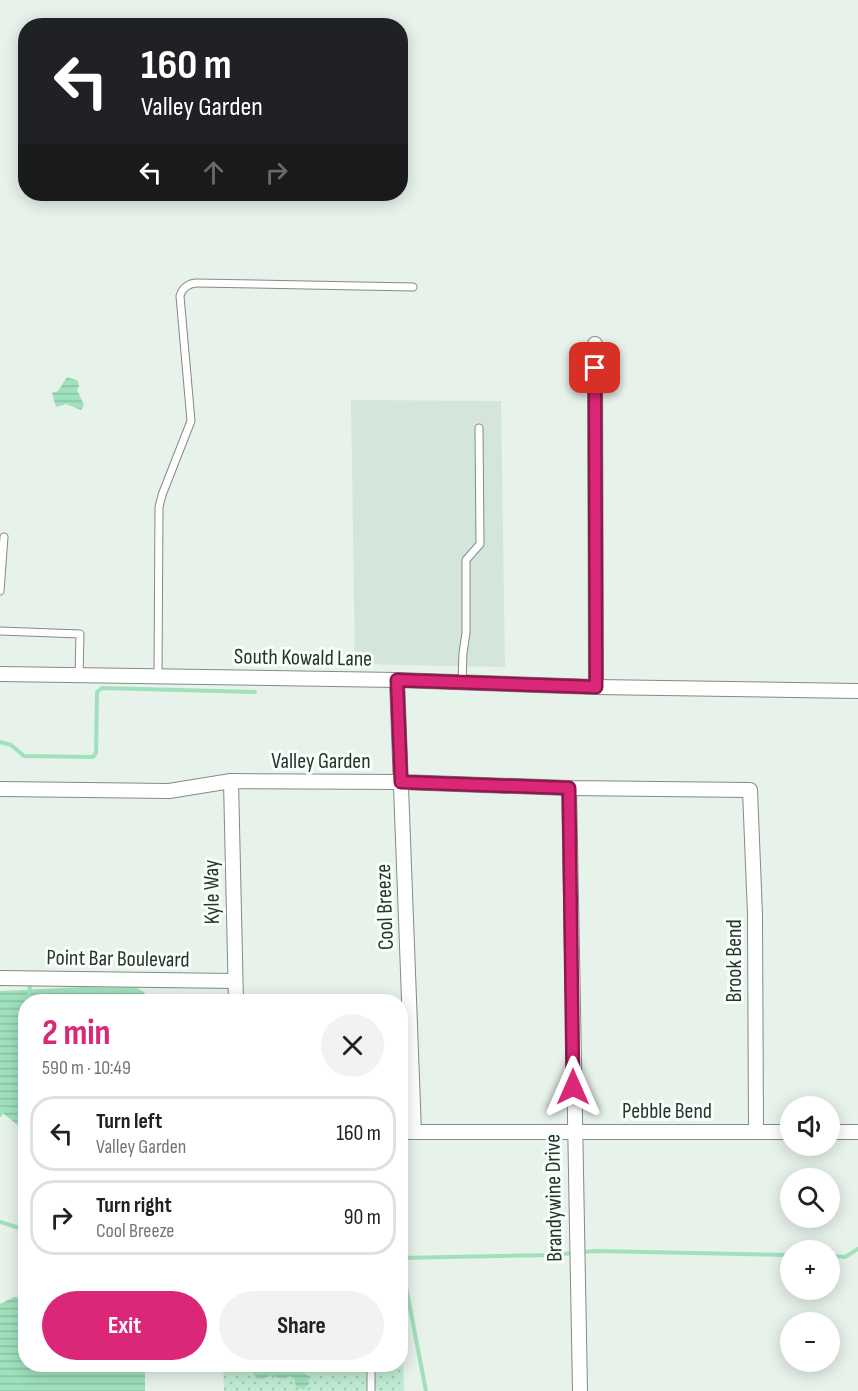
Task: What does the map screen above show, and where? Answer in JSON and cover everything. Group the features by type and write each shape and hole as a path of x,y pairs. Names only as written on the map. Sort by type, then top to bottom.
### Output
{"street":[{"path":"595,344 596,687"},
{"name":"South Kowald Lane","path":"0,675 397,680 596,687 858,691"},
{"name":"Cool Breeze","path":"397,680 405,994"},
{"name":"Valley Garden","path":"0,789 169,791 231,781 401,782 569,788 750,790"},
{"name":"Kyle Way","path":"231,781 236,994"},
{"name":"Brandywine Drive","path":"569,788 579,1391"},
{"name":"Brook Bend","path":"750,790 755,915 756,1132"},
{"name":"Point Bar Boulevard","path":"0,978 235,981"},
{"name":"Pebble Bend","path":"408,1132 780,1132"},
{"path":"840,1132 858,1132"}],"lane":[{"path":"158,677 160,501 191,422 181,292 197,283 413,287"},
{"path":"462,682 466,633 466,560 480,544 479,428"},
{"path":"0,591 4,537"},
{"path":"0,631 80,634 79,676"},
{"path":"371,1373 371,1391"}],"shaded area":[{"path":"67,377 78,382 77,390 84,405 81,410 66,404 56,407 52,393 58,391"},
{"path":"351,400 501,401 505,667 355,664"},
{"path":"84,987 137,988 145,994 18,994 18,1125 0,1111 0,991"},
{"path":"18,1297 18,1372 145,1372 145,1391 0,1391 0,1304"},
{"path":"223,1372 403,1372 404,1391 224,1391"},
{"path":"303,1372 308,1376 309,1384 304,1389 296,1387 294,1378 290,1376 280,1379 272,1375 257,1379 253,1373"}],"waterway":[{"path":"0,742 11,745 24,756 93,757 96,753 97,692 102,688 255,692"},
{"path":"29,983 29,994"},
{"path":"0,1108 2,1112 0,1115"},
{"path":"0,1222 18,1228"},
{"path":"840,1257 845,1257 858,1249"},
{"path":"581,1252 780,1255"},
{"path":"408,1258 574,1253"},
{"path":"408,1298 426,1391"}],"route":[{"path":"573,1087 569,788 401,782 397,680 596,687 595,368"}]}
